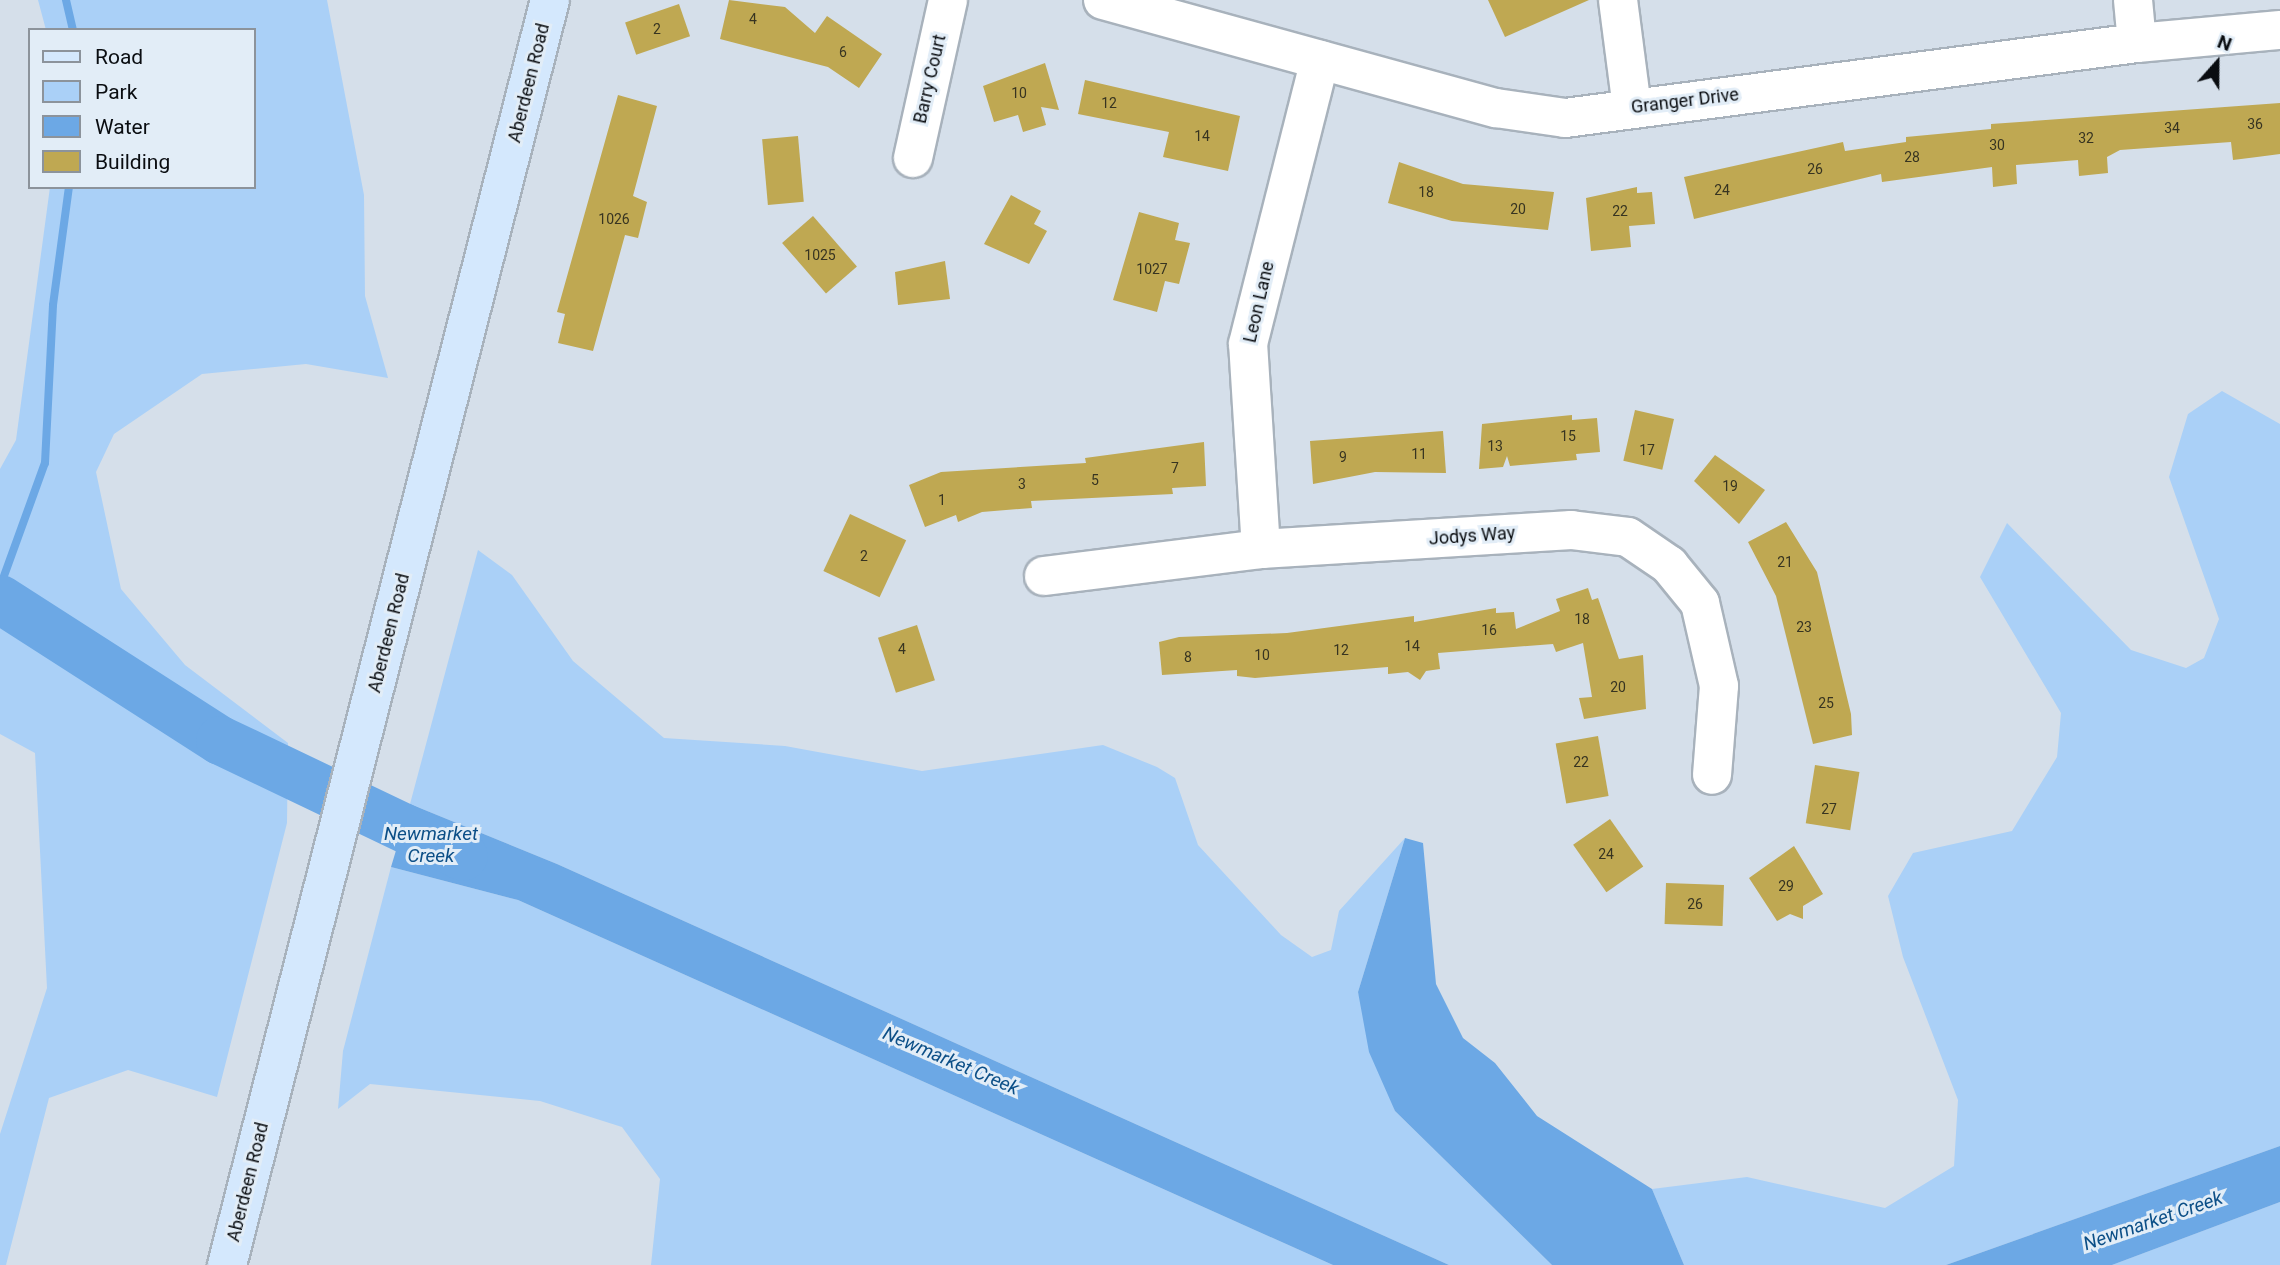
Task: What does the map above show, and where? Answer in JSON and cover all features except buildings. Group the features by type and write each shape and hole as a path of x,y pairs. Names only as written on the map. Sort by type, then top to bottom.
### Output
{"main road":[{"name":"Aberdeen Road","path":"227,1265 550,0"}],"street":[{"name":"Barry Court","path":"913,158 948,0"},
{"name":"Granger Drive","path":"1103,0 1179,9 1320,60 1496,108 1565,118 2137,43 2280,30"},
{"path":"1618,0 1632,108"},
{"path":"2133,0 2137,43"},
{"name":"Leon Lane","path":"1261,549 1248,344 1320,60"},
{"name":"Jodys Way","path":"1044,576 1261,549 1571,530 1628,537 1669,565 1700,603 1719,686 1712,775"}],"green space":[{"path":"38,0 327,0 364,195 365,296 388,378 306,364 202,374 114,434 96,472 121,589 185,665 288,743 287,823 217,1097 128,1070 49,1098 6,1265 0,1265 0,1134 47,988 35,753 0,734 0,469 16,440 50,189 256,189 256,28 45,28"},
{"path":"2222,391 2280,424 2280,1146 1946,1265 1684,1265 1652,1189 1747,1177 1885,1208 1954,1166 1958,1100 1903,957 1888,896 1913,853 2012,831 2057,757 2061,713 1980,577 2007,523 2131,650 2186,668 2204,658 2219,619 2169,477 2188,414"},
{"path":"478,550 512,575 573,661 664,738 785,746 922,771 1103,745 1157,767 1175,778 1198,845 1281,935 1312,957 1331,950 1339,911 1405,838 1358,992 1395,1111 1552,1265 1449,1265 557,864 410,804"},
{"path":"391,867 518,900 1333,1265 651,1265 660,1179 622,1127 540,1101 370,1084 338,1109 343,1051"},
{"path":"2280,1202 2280,1265 2112,1265"}],"water":[{"name":"Newmarket Creek","path":"410,804 557,864 1449,1265 1333,1265 518,900 391,867"},
{"path":"1405,838 1423,843 1436,984 1463,1038 1495,1063 1537,1116 1652,1189 1684,1265 1552,1265 1395,1111 1369,1052 1358,992"},
{"name":"Newmarket Creek","path":"2280,1146 2280,1202 2112,1265 1946,1265"}],"waterway":[{"path":"66,0 73,28"},
{"path":"0,587 45,463 53,305 69,189"},
{"name":"Newmarket Creek","path":"0,599 220,740 463,856"}]}
